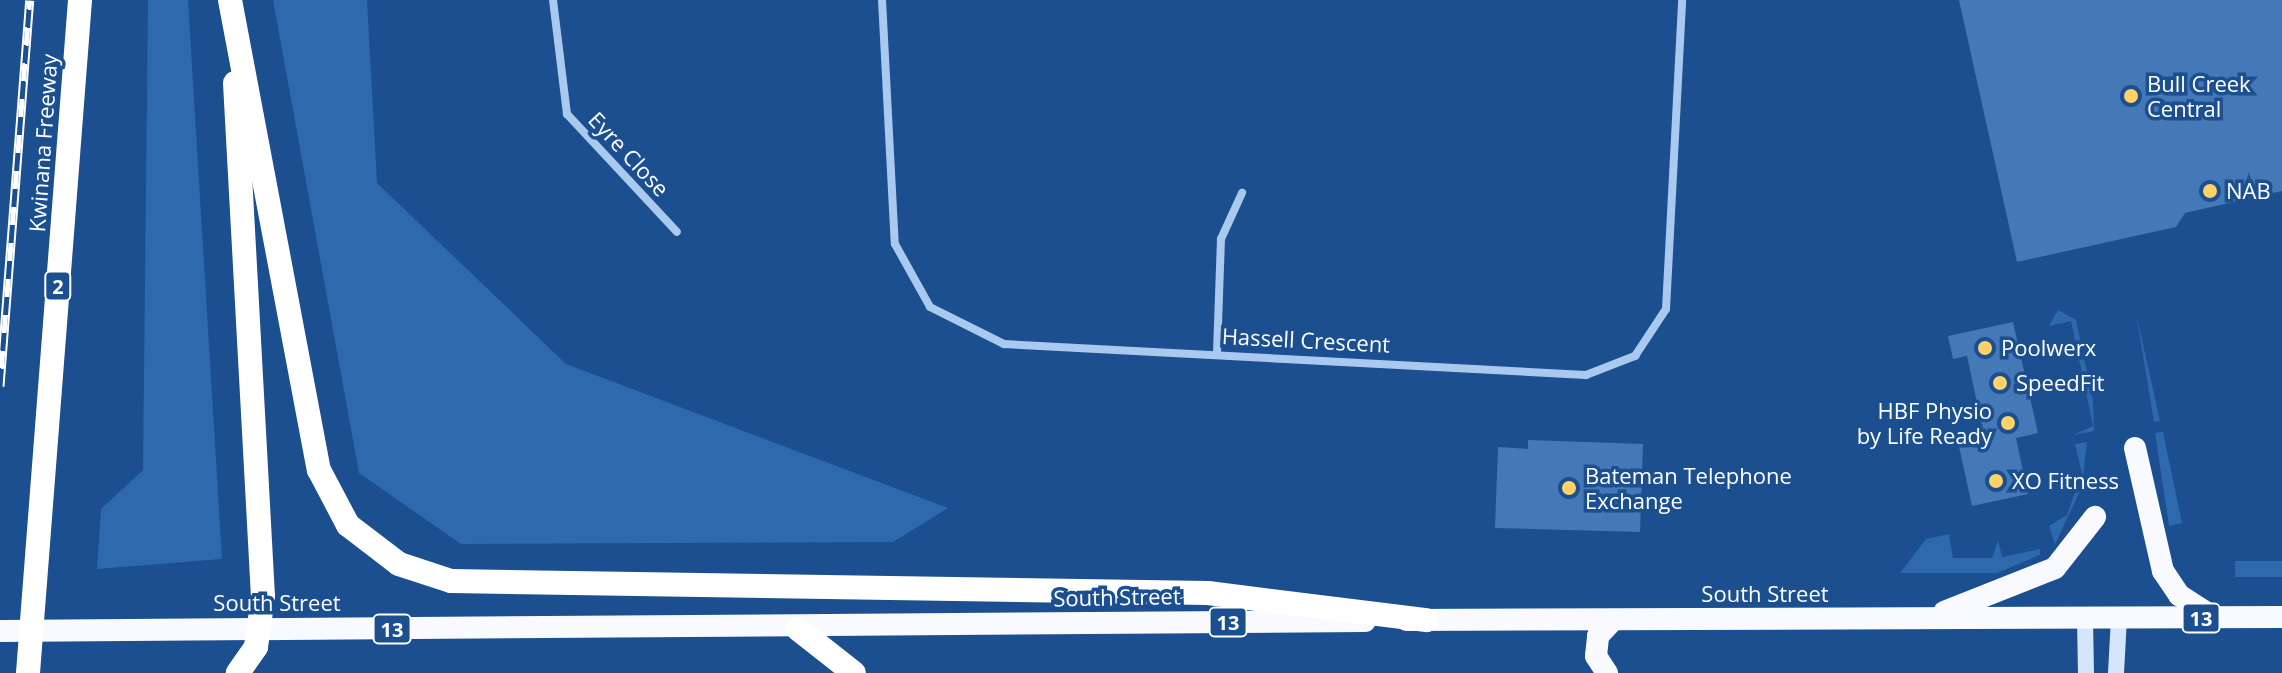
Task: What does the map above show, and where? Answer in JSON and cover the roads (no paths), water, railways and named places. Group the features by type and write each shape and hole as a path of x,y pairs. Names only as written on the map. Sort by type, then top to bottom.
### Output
{"highway":[{"name":"Kwinana Freeway","path":"28,673 80,0"},
{"path":"230,0 319,470 348,525 399,564 451,581 1208,593 1426,620"},
{"path":"230,0 260,630 238,673"},
{"path":"2135,448 2163,571 2179,595 2215,618"},
{"path":"1924,619 2055,568 2095,517"},
{"name":"South Street","path":"0,631 798,629 1426,620 2282,617"},
{"path":"1607,673 1596,656 1598,636 1613,620"},
{"path":"798,629 854,673"}],"main road":[{"path":"2085,618 2086,673"},
{"path":"2116,673 2119,618"}],"street":[{"name":"Eyre Close","path":"553,0 567,114 677,232"},
{"name":"Hassell Crescent","path":"882,0 895,244 930,307 1004,344 1586,375 1635,356 1666,309 1682,0"},
{"path":"1217,353 1221,239 1242,193"}],"railway":[{"path":"0,386 30,0"}],"place":[{"name":"Bull Creek Central","path":"2131,96"},
{"name":"NAB","path":"2210,191"},
{"name":"Poolwerx","path":"1985,348"},
{"name":"SpeedFit","path":"2000,383"},
{"name":"HBF Physio by Life Ready","path":"2008,423"},
{"name":"XO Fitness","path":"1996,481"},
{"name":"Bateman Telephone Exchange","path":"1569,488"}]}
